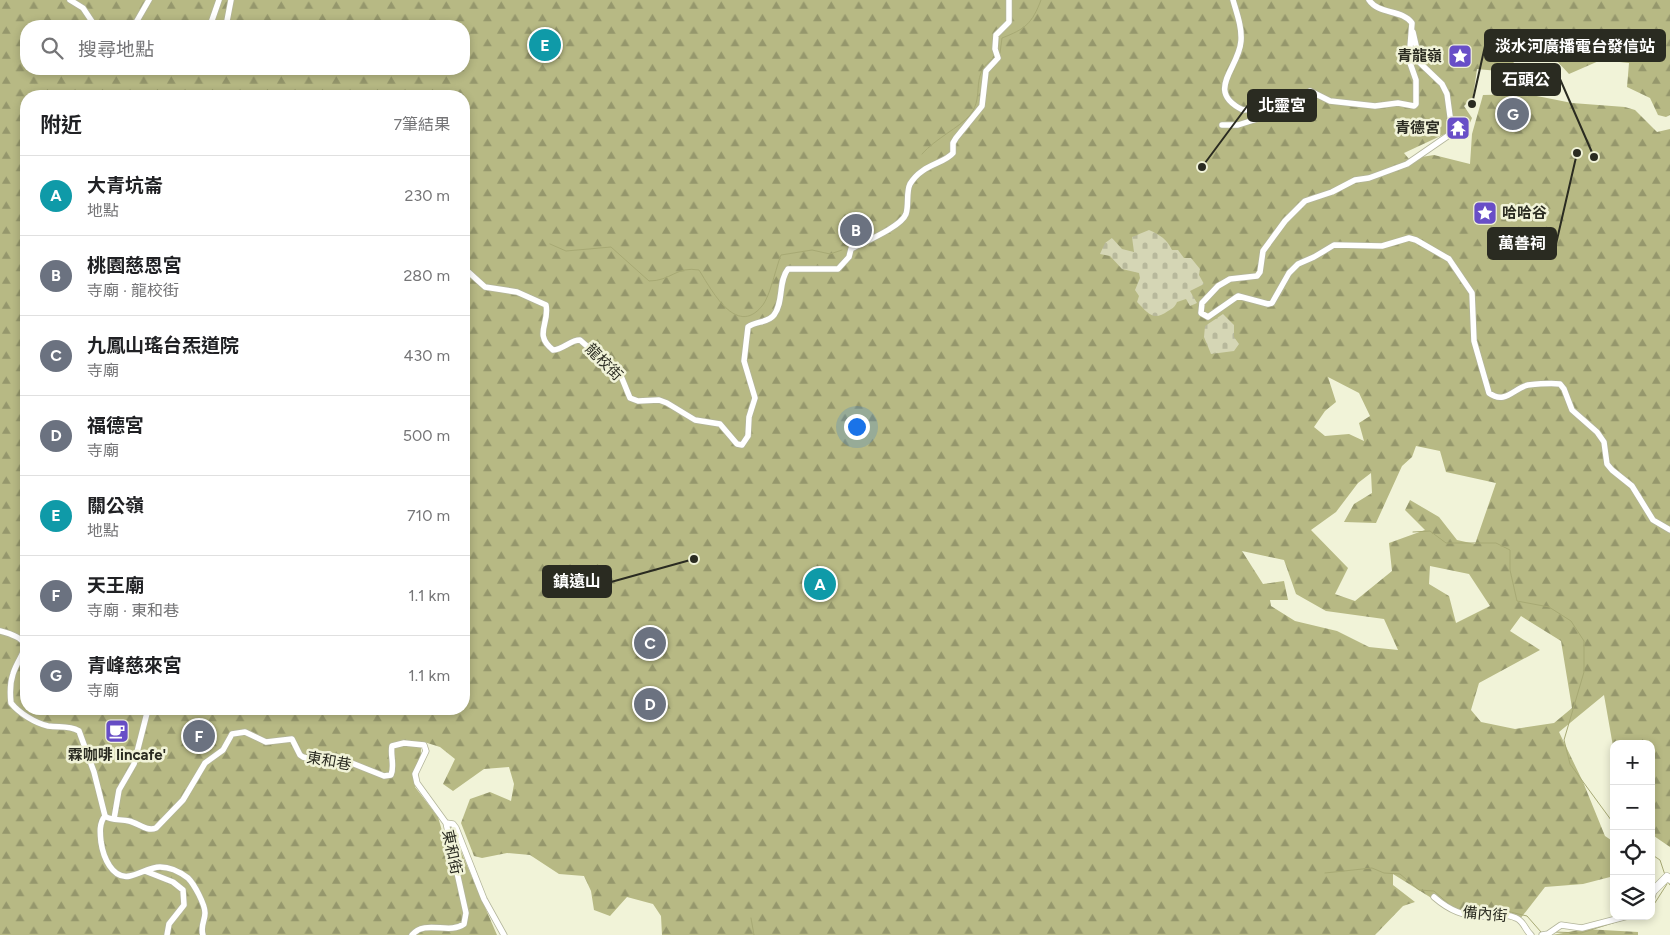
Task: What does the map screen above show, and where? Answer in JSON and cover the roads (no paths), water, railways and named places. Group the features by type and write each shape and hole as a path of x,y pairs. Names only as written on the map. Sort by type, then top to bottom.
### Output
{"street":[{"path":"70,0 83,8 91,20"},
{"path":"137,20 149,0"},
{"path":"212,20 219,0"},
{"path":"227,20 231,0"},
{"name":"龍校街","path":"470,273 485,287 518,292 546,306 547,311 542,329 547,345 553,350 562,348 574,340 580,340 621,376 630,398 638,401 658,400 667,402 695,420 720,424 731,438 742,445 748,436 749,417 756,398 744,361 748,327 754,322 767,321 774,316 788,268 838,269 849,257 851,249 898,224 905,217 910,184 929,165 951,156 956,138 982,106 986,71 998,58 995,49 996,35 1009,22 1009,0"},
{"path":"1233,0 1241,24 1241,41 1237,58 1225,79 1225,94 1230,102 1243,110 1254,109 1265,102 1283,112"},
{"path":"1369,0 1375,8 1410,20 1420,63 1442,84 1447,94 1452,131 1407,164 1369,178 1355,180 1332,192 1305,201 1285,221 1263,251 1260,272 1257,276 1236,277 1223,282 1202,303 1201,313 1208,317 1238,296 1268,304 1272,303 1298,264 1334,245 1382,246 1409,238 1416,240 1449,259 1472,293 1474,341 1489,393 1493,396 1506,397 1526,386 1560,384 1564,389 1572,410 1597,432 1604,442 1607,464 1632,486 1653,520 1670,530"},
{"path":"1222,126 1238,125 1283,112 1310,91 1330,101 1376,106 1398,104 1414,106 1416,104 1416,80 1411,69 1409,51 1413,32"},
{"path":"0,631 16,636 20,642"},
{"path":"20,662 12,676 11,703 20,712"},
{"path":"25,715 48,726 65,726 78,731 94,772 105,816 101,822 101,838 109,867 122,876 157,867 167,867 190,880 205,913 202,929 203,935"},
{"path":"105,816 114,819 119,790 134,764 146,715"},
{"name":"東和巷","path":"114,819 129,821 152,830 160,825 183,800 205,763 223,750 232,734 240,732 266,742 292,739 303,758 321,762 344,760 384,776 391,775 393,771 390,754 392,746 404,743 424,744 426,751 415,774 416,783 446,823"},
{"name":"東和街","path":"412,935 428,927 458,928 464,924 466,913 446,823 453,824 456,828 484,899 504,935"},
{"path":"146,871 174,882 183,890 184,905 168,924 167,935"},
{"path":"1655,889 1667,878"},
{"name":"備內街","path":"1434,897 1446,908 1463,915 1510,916 1517,918 1531,935"},
{"path":"1548,933 1561,925 1582,928 1613,920"}],"waterway":[{"path":"1000,53 1002,38 1017,32 1027,25 1041,0"},
{"path":"922,154 970,115 977,100 979,78 982,70 995,57"},
{"path":"550,244 566,251 611,247 649,281 663,279 685,270 699,270 725,307 734,314 743,317 752,314 765,302 781,255 812,250 830,254 842,250"},
{"path":"1413,532 1430,531 1446,543 1496,543 1510,550 1510,570 1517,601 1549,607 1571,621 1584,641 1584,672 1564,740 1570,764 1610,819"},
{"path":"1655,857 1660,860 1665,875"},
{"path":"1325,873 1372,868 1384,873 1400,874 1419,890 1434,891 1451,906"},
{"path":"1667,881 1670,885"},
{"path":"1655,903 1667,884"},
{"path":"1468,912 1506,911 1527,916 1541,932"},
{"path":"751,918 754,935"},
{"path":"1554,932 1581,933 1622,920"}],"place":[{"name":"關公嶺","path":"545,45"},
{"name":"青龍嶺","path":"1460,56"},
{"name":"淡水河廣播電台發信站","path":"1472,104"},
{"name":"青峰慈來宮","path":"1513,114"},
{"name":"青德宮","path":"1458,128"},
{"name":"萬善祠","path":"1577,153"},
{"name":"石頭公","path":"1594,157"},
{"name":"北靈宮","path":"1202,167"},
{"name":"哈哈谷","path":"1485,213"},
{"name":"桃園慈恩宮","path":"856,230"},
{"name":"鎮遠山","path":"694,559"},
{"name":"大青坑崙","path":"820,584"},
{"name":"九鳳山瑤台炁道院","path":"650,643"},
{"name":"福德宮","path":"650,704"},
{"name":"霖咖啡 lincafe'","path":"117,731"},
{"name":"天王廟","path":"199,736"}]}
